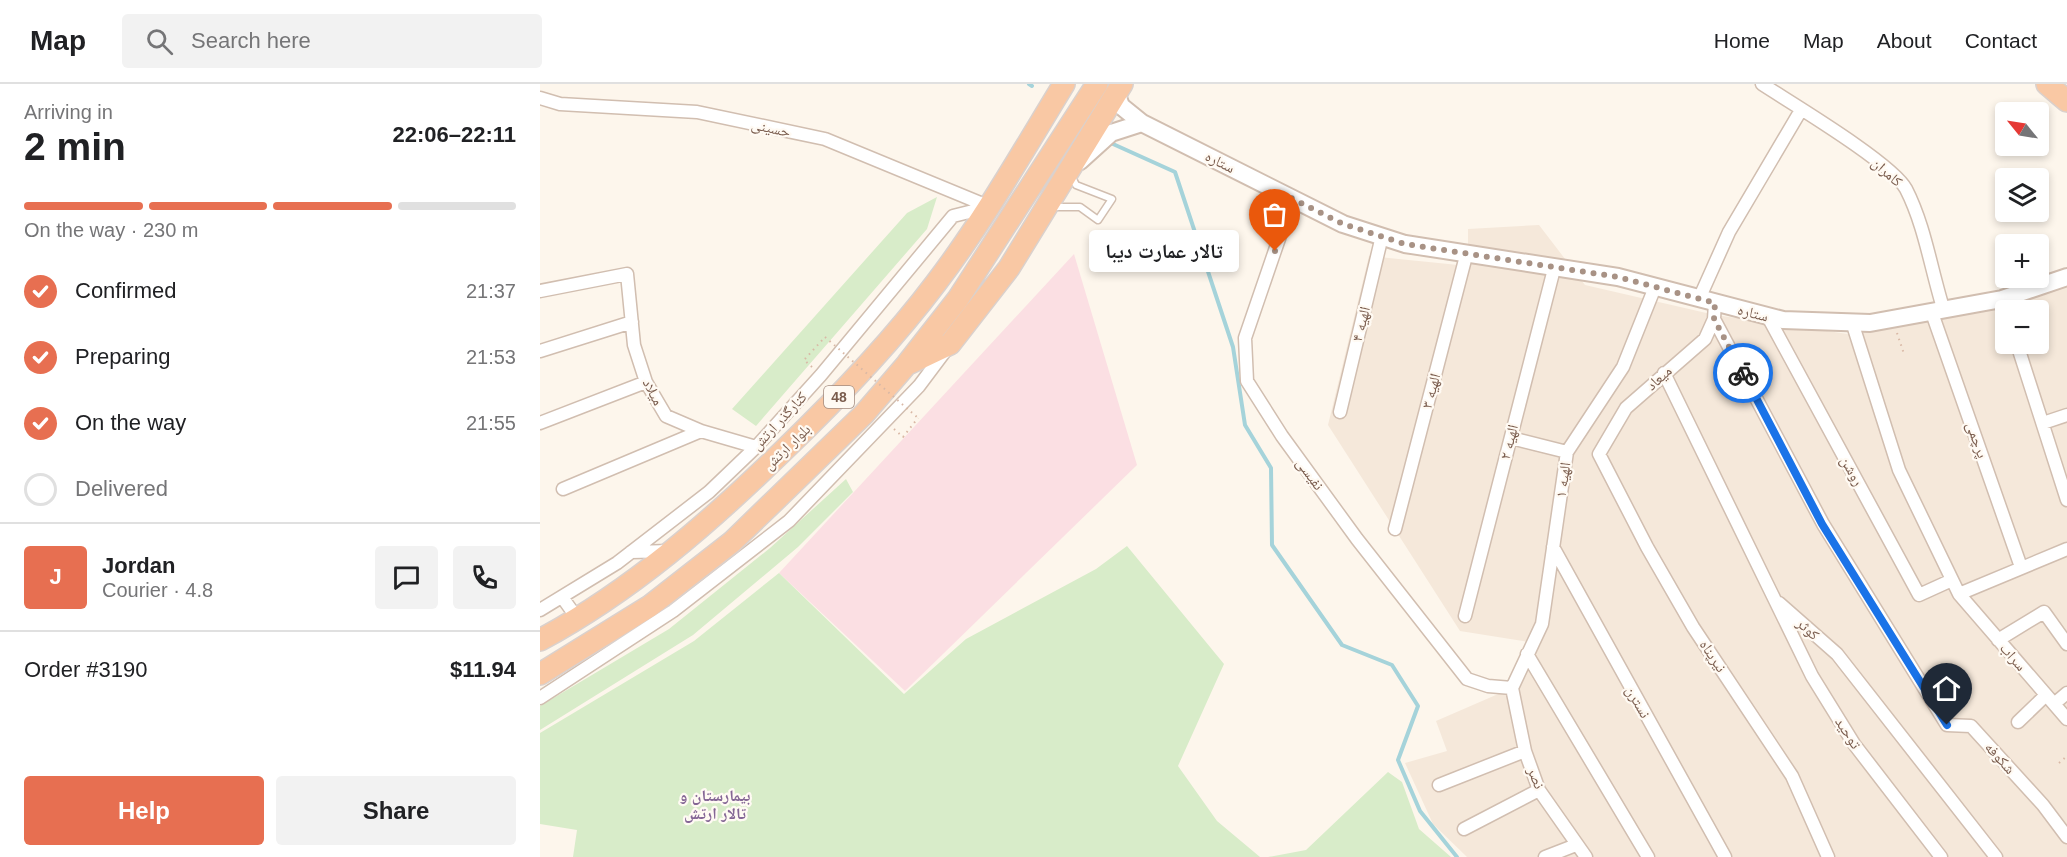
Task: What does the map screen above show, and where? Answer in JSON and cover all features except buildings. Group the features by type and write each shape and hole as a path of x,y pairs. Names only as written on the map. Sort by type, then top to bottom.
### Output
{"highway":[{"path":"1061,140 1096,84"},
{"path":"2047,84 2067,101"},
{"name":"بلوار ارتش","path":"540,640 633,581 697,532 870,364 937,282 990,207 1060,86"},
{"path":"907,364 950,344 1009,267 1069,170 1116,87"},
{"name":"48","path":"1061,140 1116,87"},
{"name":"بلوار ارتش","path":"540,674 650,606 724,548 864,414 958,299 1061,140"}],"street":[{"name":"کامران","path":"1762,84 1875,159 1905,186 1923,230 1938,312"},
{"name":"ستاره","path":"1116,87 1121,106 1142,123 1343,224 1405,244 1467,252 1554,269 1618,277 1655,287 1709,307 1783,321 1852,322 1995,306"},
{"name":"حسینی","path":"540,98 560,104 697,112 825,139 990,207"},
{"name":"میعاد","path":"1599,454 1626,408 1705,339 1709,307 1729,232 1801,110"},
{"path":"1069,170 1111,133 1142,123"},
{"name":"نفیسی","path":"1285,195 1282,230 1245,338 1246,381 1357,539 1467,680 1488,686 1512,688"},
{"name":"کنارگذر ارتش","path":"540,610 631,552 709,492 756,447 821,375 953,216 990,207"},
{"name":"الهیه ۴","path":"1340,412 1382,237"},
{"name":"الهیه ۳","path":"1395,529 1467,252"},
{"name":"الهیه ۲","path":"1465,616 1554,269"},
{"name":"میلاد","path":"540,291 627,274 634,345 646,382 666,416 701,430 756,447"},
{"name":"ستاره","path":"2015,300 2067,277"},
{"name":"الهیه ۱","path":"1512,688 1542,624 1567,452 1623,367 1655,287"},
{"name":"شکوفه","path":"1709,307 1822,524 1947,725 1971,726 2043,805 2067,837"},
{"name":"پرچمی","path":"1938,312 2021,567"},
{"name":"روشن","path":"1768,317 1920,595 1952,580"},
{"path":"540,351 632,322"},
{"name":"سراب","path":"1852,322 1899,470 1959,594 2067,719"},
{"path":"540,698 674,611 784,525 919,386 950,344"},
{"path":"2020,354 2067,500"},
{"name":"کوثر","path":"1664,373 1773,598 1837,654 1996,857"},
{"path":"540,423 646,382"},
{"path":"2043,423 2067,415"},
{"path":"563,489 701,430"},
{"path":"1511,438 1567,452"},
{"name":"نیرپناه","path":"1599,454 1647,547 1693,627 1792,776 1828,857"},
{"path":"697,532 709,492"},
{"path":"724,548 784,525"},
{"name":"نسترن","path":"1553,547 1725,857"},
{"path":"1959,594 2067,549"},
{"path":"631,552 672,551"},
{"path":"562,597 577,618"},
{"name":"توحید","path":"1773,598 1812,676 1854,744 1941,857"},
{"path":"1998,640 2044,612 2067,644"},
{"path":"1527,654 1647,857"},
{"name":"نصر","path":"1512,688 1525,751 1539,790 1586,857"},
{"path":"2018,722 2050,700 2067,693"},
{"path":"1439,785 1525,751"},
{"path":"1464,829 1539,790"},
{"path":"1545,857 1576,845"}],"lane":[{"path":"1046,207 1080,207 1098,220 1112,199 1076,185 1069,170"}],"path":[{"path":"1893,319 1905,354"},
{"path":"804,360 825,337 918,418 903,437"},
{"path":"2059,763 2067,756"}],"shaded area":[{"path":"1539,225 1585,285 1715,315 1848,334 1995,300 1995,354 2049,354 2049,300 1997,300 2067,284 2067,857 1467,857 1433,824 1405,763 1447,751 1436,721 1512,688 1541,644 1460,631 1328,425 1369,256 1468,266 1468,229"},
{"path":"1074,254 1137,465 905,691 779,573"}],"green space":[{"path":"937,197 927,229 756,426 732,409 907,213"},
{"path":"846,479 853,492 798,547 693,635 540,730 540,706 669,629 770,548"},
{"path":"1127,546 1224,664 1178,766 1217,821 1260,857 573,857 577,830 540,824 540,733 694,641 779,573 904,694 966,639 1096,569"},
{"path":"1388,772 1402,782 1419,829 1451,857 1268,857 1306,850"}],"waterway":[{"path":"1113,144 1175,172 1233,347 1245,425 1271,468 1272,545 1342,645 1392,665 1418,706 1398,760 1420,811 1457,857"}],"way so far":[{"path":"1275,251 1282,230 1285,195 1343,224 1405,244 1467,252 1547,268 1618,277 1715,303 1714,319 1743,373"}],"place":[{"name":"تالار عمارت دیبا","path":"1275,251"}],"district":[{"name":"بیمارستان و تالار ارتش","path":"715,804"}],"route":[{"path":"1743,373 1822,524 1947,725"}]}
